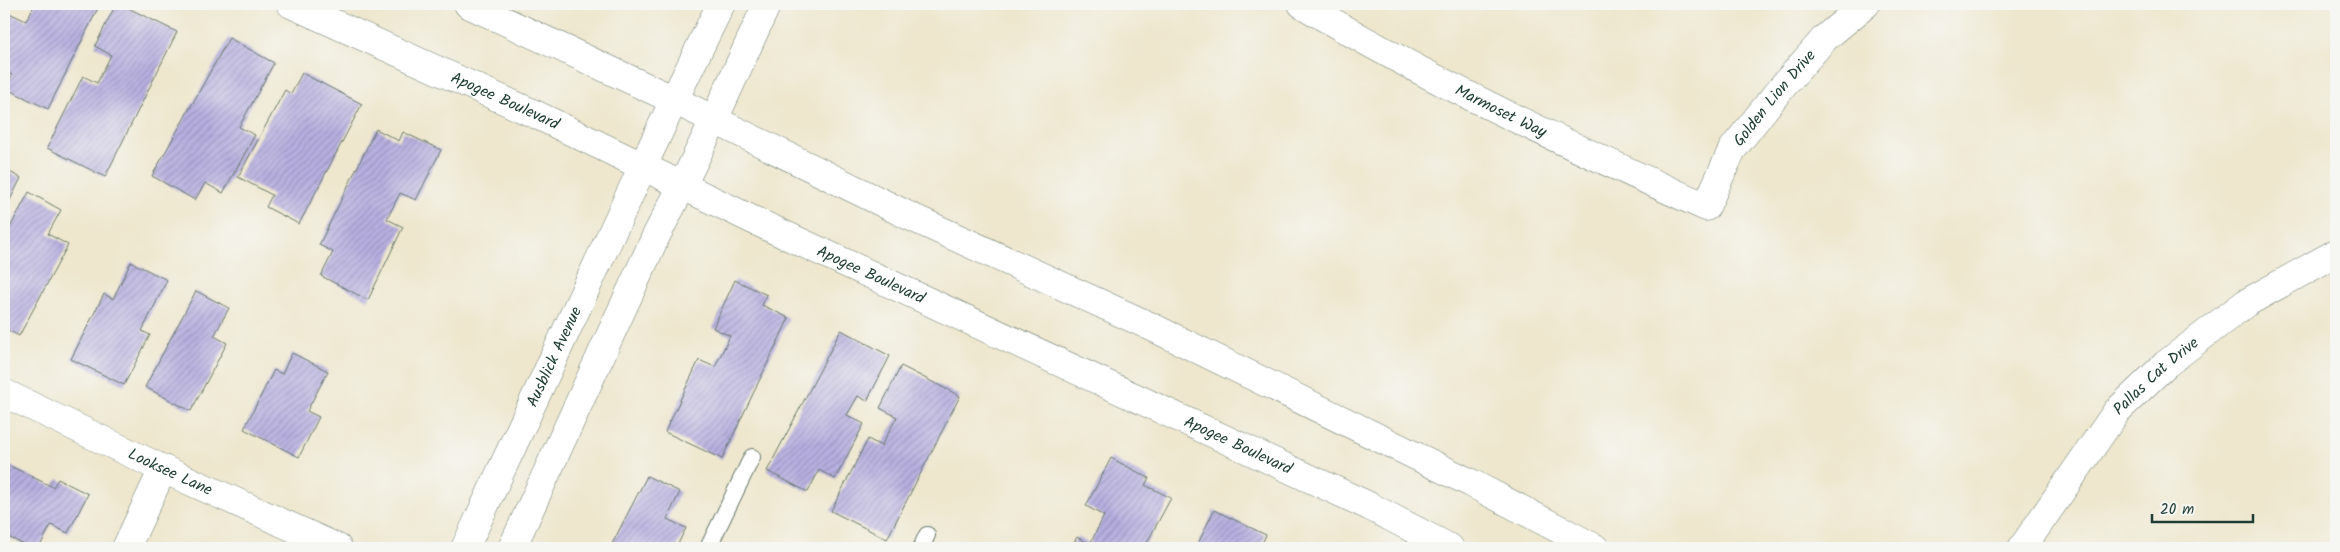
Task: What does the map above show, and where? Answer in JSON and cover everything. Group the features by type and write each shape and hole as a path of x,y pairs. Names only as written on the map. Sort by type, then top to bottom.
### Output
{"street":[{"name":"Apogee Boulevard","path":"291,4 539,116 682,186 1369,506 1450,548"},
{"path":"468,4 674,100 907,214 1154,328 1471,483 1594,548"},
{"path":"674,100 722,4"},
{"path":"512,548 655,238 714,120 767,4"},
{"name":"Marmoset Way","path":"1302,4 1339,26 1471,96 1574,147 1706,208"},
{"name":"Golden Lion Drive","path":"1706,208 1732,150 1825,38 1866,4"},
{"name":"Ausblick Avenue","path":"465,548 674,100"},
{"name":"Pallas Cat Drive","path":"2022,548 2117,412 2166,364 2246,303 2336,253"},
{"name":"Looksee Lane","path":"4,393 163,469 338,548"},
{"path":"126,548 163,469"}],"lane":[{"path":"708,548 752,457"}],"building":[{"path":"35,4 100,4 48,109 5,88 12,75 4,71 4,18 7,12 26,21"},
{"path":"116,4 120,4 177,32 105,177 47,148 83,76 97,83 111,55 95,46"},
{"path":"229,38 274,63 239,127 255,135 223,193 205,183 195,200 152,176"},
{"path":"302,73 362,104 299,224 266,207 272,195 238,177 285,90 291,94"},
{"path":"376,129 399,141 403,132 441,150 416,200 400,193 387,219 403,227 368,300 321,276 333,252 319,245"},
{"path":"4,169 21,178 4,212"},
{"path":"29,192 61,210 48,234 68,245 19,336 4,328 4,239"},
{"path":"131,262 167,280 142,331 150,335 124,385 71,359 104,294 113,299"},
{"path":"735,280 767,295 762,305 789,318 722,459 665,432 699,360 715,367 730,336 713,328"},
{"path":"196,291 229,308 214,336 227,343 191,411 145,387"},
{"path":"841,330 890,356 867,401 858,396 847,415 864,424 835,479 819,470 808,492 767,471"},
{"path":"292,353 328,371 307,411 319,417 299,457 244,429 274,370 282,374"},
{"path":"901,366 960,396 887,539 831,511 868,439 881,446 897,417 880,408"},
{"path":"1111,458 1149,478 1145,485 1171,498 1144,548 1071,548 1077,537 1090,544 1104,516 1086,506"},
{"path":"4,463 53,487 58,479 88,494 68,533 51,525 39,548 31,548 4,535"},
{"path":"647,476 680,492 667,519 686,528 676,548 610,548"},
{"path":"1214,510 1266,535 1260,548 1196,548"}]}
